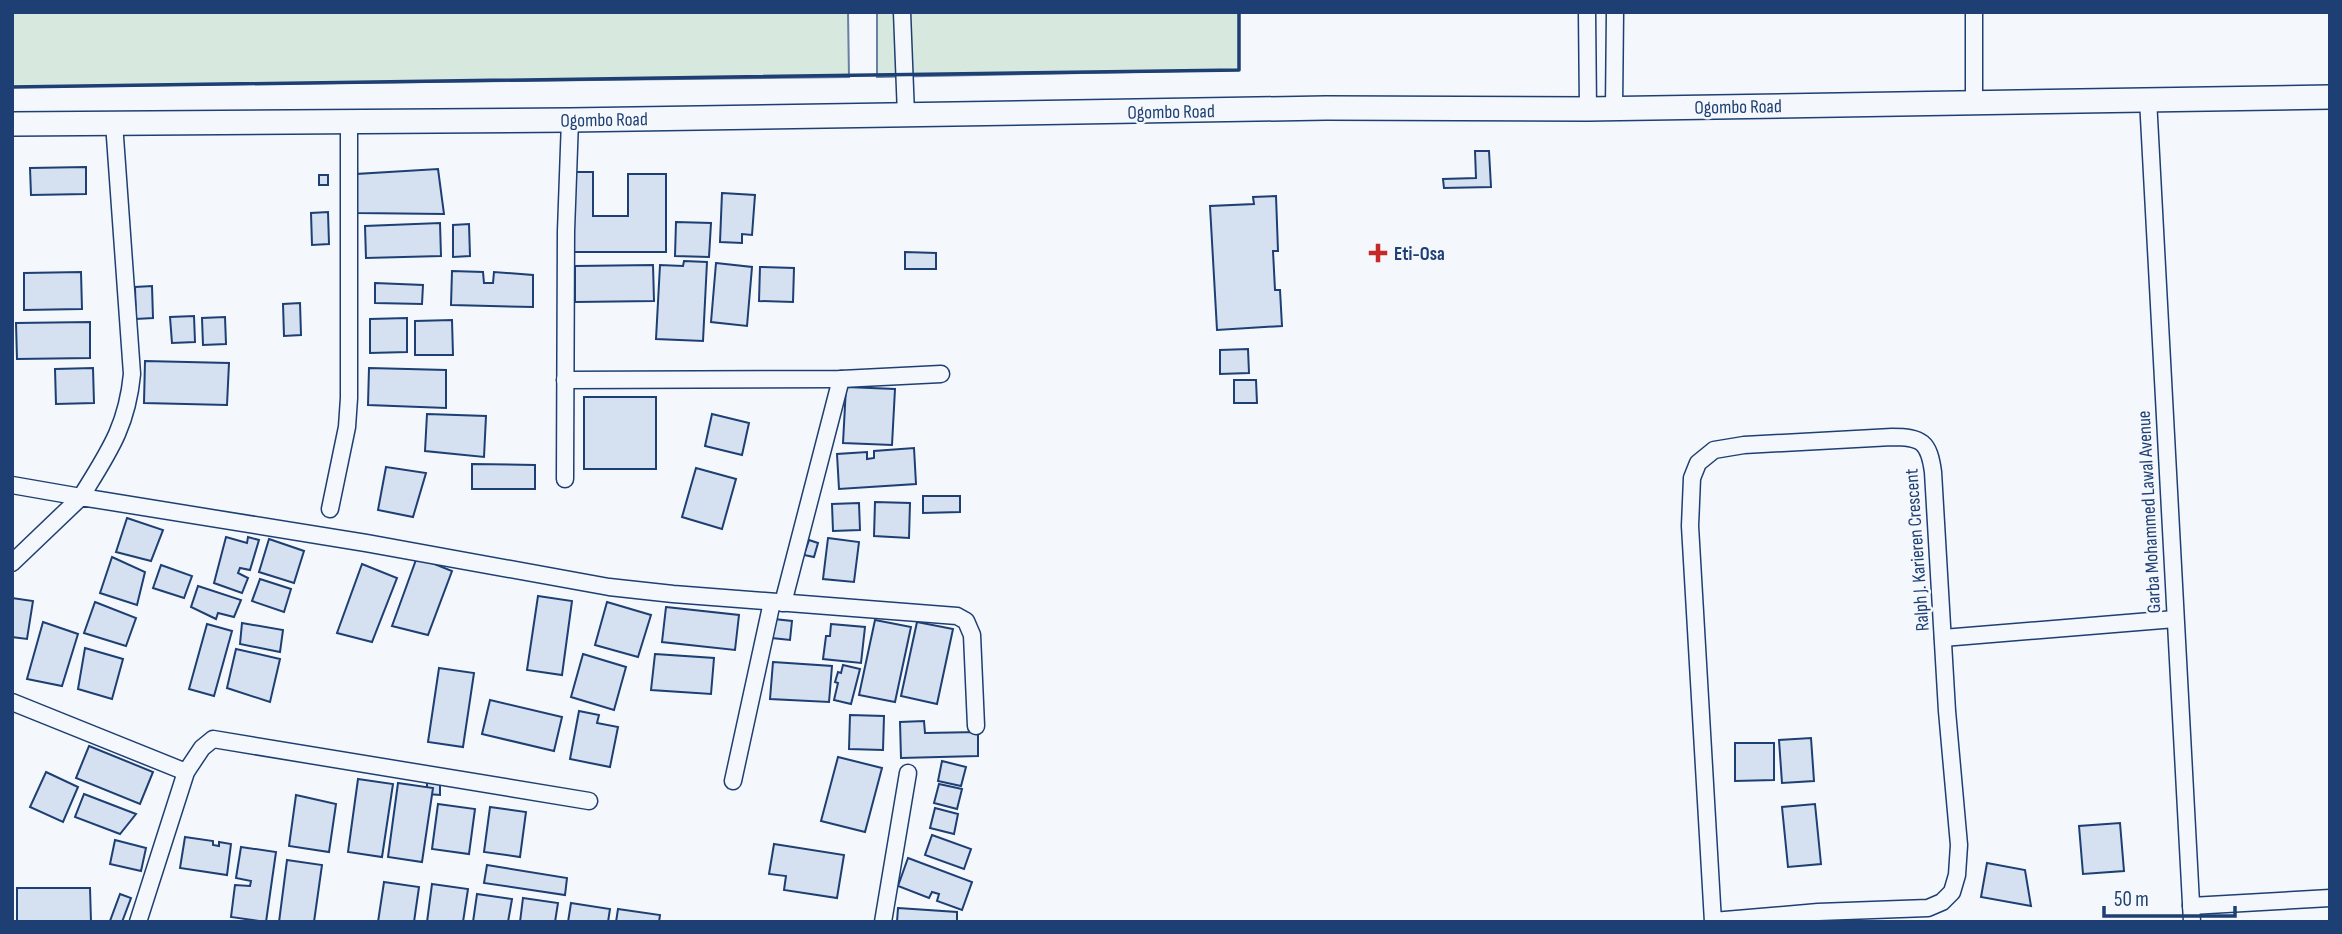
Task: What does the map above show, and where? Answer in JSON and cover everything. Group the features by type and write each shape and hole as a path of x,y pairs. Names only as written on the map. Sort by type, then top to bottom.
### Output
{"main road":[{"name":"Ogombo Road","path":"12,124 570,120 1326,107 1588,108 2330,97"}],"street":[{"path":"902,12 906,115"},
{"path":"1587,12 1588,108"},
{"path":"1615,12 1615,107"},
{"path":"1974,12 1974,102"},
{"name":"Garba Mohammed Lawal Avenue","path":"2148,99 2191,914"},
{"path":"330,509 347,427 349,398 349,120"},
{"path":"565,479 566,231 570,120"},
{"path":"12,563 81,497 120,432 130,401 132,374 114,123"},
{"path":"565,380 841,379 941,374"},
{"path":"733,781 777,603 841,379"},
{"name":"Ralph J. Karieren Crescent","path":"1899,437 1917,439 1925,444 1931,455 1933,472 1947,711 1959,845 1957,875 1952,892 1942,902 1927,908 1818,912 1713,921 1690,526 1692,478 1698,463 1714,450 1744,445 1899,437"},
{"path":"12,485 366,543 609,587 777,603 944,614 962,618 972,635 976,726"},
{"path":"1943,638 2175,619"},
{"path":"12,702 186,772"},
{"path":"138,922 186,772 208,741 218,739 589,801"},
{"path":"883,922 908,773"},
{"path":"2191,914 2330,898"}],"shaded area":[{"path":"12,12 848,12 849,77 12,87"},
{"path":"877,12 1239,12 1239,70 877,77"}],"building":[{"path":"1475,151 1489,151 1491,187 1444,188 1443,179 1476,178"},
{"path":"86,167 86,194 31,195 30,168"},
{"path":"438,169 444,214 357,213 356,174"},
{"path":"572,172 593,172 593,216 628,216 628,174 666,174 666,252 572,252"},
{"path":"319,175 328,175 328,185 319,185"},
{"path":"722,193 755,195 752,235 742,234 742,243 720,242"},
{"path":"1276,196 1278,251 1273,251 1275,290 1280,290 1282,326 1217,330 1210,206 1254,204 1253,197"},
{"path":"328,212 329,244 312,245 311,213"},
{"path":"676,222 711,223 709,257 675,256"},
{"path":"440,223 441,256 366,258 365,226"},
{"path":"469,224 470,256 453,257 453,225"},
{"path":"905,252 936,253 936,269 905,269"},
{"path":"684,261 707,262 703,341 656,339 660,265 683,266"},
{"path":"716,263 752,267 747,326 711,322"},
{"path":"653,265 654,301 575,302 575,266"},
{"path":"760,267 794,268 793,302 759,301"},
{"path":"452,271 483,272 484,283 493,283 494,272 533,275 533,307 451,305"},
{"path":"81,272 82,309 24,310 24,273"},
{"path":"375,283 423,285 422,304 375,303"},
{"path":"152,286 153,318 136,319 135,287"},
{"path":"300,303 301,335 284,336 283,304"},
{"path":"194,316 195,342 172,343 170,317"},
{"path":"225,317 226,344 203,345 202,318"},
{"path":"407,318 407,352 370,353 370,319"},
{"path":"452,320 453,355 415,355 415,321"},
{"path":"90,322 90,358 17,359 16,323"},
{"path":"1248,349 1249,373 1220,374 1220,350"},
{"path":"145,361 229,363 227,405 144,403"},
{"path":"93,368 94,403 56,404 55,369"},
{"path":"369,368 446,370 446,408 368,405"},
{"path":"1234,380 1256,380 1257,403 1234,403"},
{"path":"846,387 895,389 892,445 843,443"},
{"path":"584,397 656,397 656,469 584,469"},
{"path":"427,414 486,416 484,457 425,451"},
{"path":"712,414 749,423 742,455 705,446"},
{"path":"914,448 916,484 839,489 837,454 867,452 867,459 874,458 874,451"},
{"path":"472,464 535,465 535,489 472,489"},
{"path":"386,467 426,473 413,517 378,510"},
{"path":"696,468 736,479 722,529 682,517"},
{"path":"923,496 960,496 960,512 923,513"},
{"path":"875,502 910,503 909,538 874,536"},
{"path":"859,503 860,530 833,531 832,504"},
{"path":"127,518 163,530 151,561 116,552"},
{"path":"226,537 247,543 248,537 259,540 250,570 240,568 238,573 248,578 242,593 214,583"},
{"path":"828,538 859,542 854,582 823,579"},
{"path":"269,539 304,551 294,583 259,572"},
{"path":"809,540 818,543 814,557 804,555"},
{"path":"112,557 145,572 137,605 100,593"},
{"path":"417,557 452,571 428,635 392,626"},
{"path":"362,564 397,578 372,642 337,633"},
{"path":"161,565 192,576 184,598 153,588"},
{"path":"260,579 291,589 284,612 252,601"},
{"path":"198,586 241,600 234,617 218,613 216,619 191,607"},
{"path":"538,596 572,601 562,675 527,670"},
{"path":"12,598 33,601 27,639 12,637"},
{"path":"95,602 136,618 126,646 84,633"},
{"path":"607,602 651,615 638,657 595,645"},
{"path":"666,607 739,615 735,650 662,642"},
{"path":"774,619 792,621 790,640 772,638"},
{"path":"875,620 911,627 895,702 859,695"},
{"path":"43,622 78,634 62,686 27,679"},
{"path":"917,622 953,629 937,704 901,696"},
{"path":"242,623 283,630 280,652 240,644"},
{"path":"207,624 232,631 214,696 189,689"},
{"path":"831,624 865,627 861,663 823,659 826,636 830,636"},
{"path":"85,648 123,659 112,699 78,689"},
{"path":"236,649 280,659 270,702 227,688"},
{"path":"583,654 626,667 614,710 571,697"},
{"path":"655,654 714,658 711,694 651,690"},
{"path":"773,662 832,666 829,702 770,699"},
{"path":"843,665 860,669 851,704 834,700 838,683 835,682"},
{"path":"439,668 474,673 463,747 428,742"},
{"path":"490,700 562,717 554,751 482,734"},
{"path":"579,711 599,715 597,723 618,727 610,767 570,759"},
{"path":"850,715 884,716 883,750 849,749"},
{"path":"924,721 925,733 978,732 978,756 901,758 900,722"},
{"path":"1811,738 1814,781 1782,783 1779,740"},
{"path":"1735,743 1774,743 1774,780 1735,781"},
{"path":"89,746 153,772 140,804 76,778"},
{"path":"838,757 882,768 865,832 821,821"},
{"path":"942,761 966,767 961,786 938,781"},
{"path":"46,772 78,787 63,822 30,807"},
{"path":"358,779 393,784 382,857 348,852"},
{"path":"427,782 440,783 440,795 427,794"},
{"path":"398,783 433,788 422,862 388,857"},
{"path":"939,784 962,789 957,809 934,803"},
{"path":"84,794 136,814 120,834 75,817"},
{"path":"296,795 336,804 329,852 289,846"},
{"path":"438,804 475,809 469,854 432,849"},
{"path":"1815,804 1821,864 1788,867 1782,807"},
{"path":"490,807 526,812 520,857 484,852"},
{"path":"935,808 958,814 954,834 930,828"},
{"path":"2120,823 2124,871 2083,874 2079,826"},
{"path":"932,835 971,849 964,869 925,855"},
{"path":"185,837 213,841 213,845 219,846 219,842 231,844 227,875 180,868"},
{"path":"115,840 146,848 141,871 110,864"},
{"path":"774,844 844,855 837,898 784,890 786,876 769,874"},
{"path":"241,847 276,852 266,922 231,917 235,885 250,886 251,881 236,878"},
{"path":"908,858 972,882 962,910 937,901 939,894 932,892 929,898 898,886"},
{"path":"287,860 322,865 314,922 279,922"},
{"path":"1987,863 2025,870 2031,906 1981,897"},
{"path":"487,865 567,878 565,895 484,883"},
{"path":"384,882 419,887 414,922 378,922"},
{"path":"432,884 468,889 463,922 427,922"},
{"path":"17,888 90,888 91,922 17,922"},
{"path":"120,894 131,898 122,922 113,922 110,921"},
{"path":"477,894 512,899 508,922 473,922"},
{"path":"523,898 558,903 555,922 520,922"},
{"path":"571,903 610,909 608,922 568,922"},
{"path":"898,908 957,912 957,922 897,922"},
{"path":"618,909 660,915 659,922 616,922"}],"wall":[{"path":"12,87 1239,70 1239,12"}],"place":[{"name":"Eti-Osa","path":"1378,253"}]}
